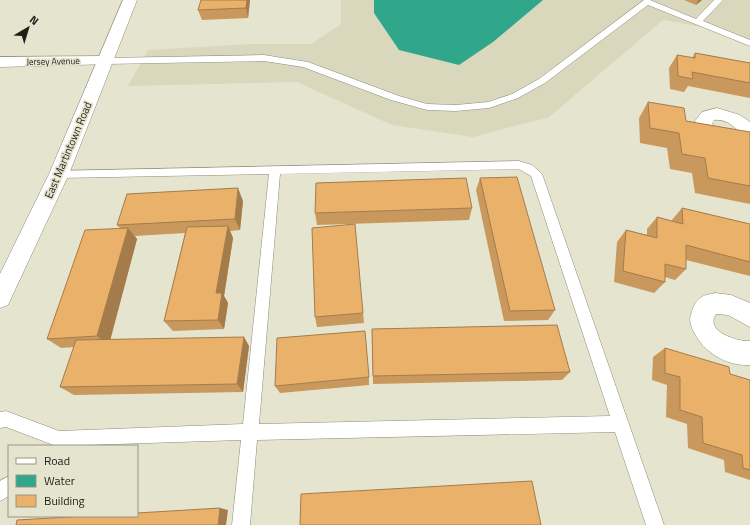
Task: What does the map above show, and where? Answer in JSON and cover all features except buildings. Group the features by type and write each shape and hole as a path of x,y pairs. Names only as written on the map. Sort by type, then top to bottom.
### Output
{"main road":[{"name":"East Martintown Road","path":"0,298 59,174 130,0"},
{"name":"Jersey Avenue","path":"0,62 106,61"},
{"path":"750,316 740,309 722,303 708,307 704,312 702,319 704,328 718,344 739,354 750,353"}],"lane":[{"path":"698,22 719,0"},
{"path":"106,61 264,58 305,64 395,98 427,107 456,108 489,105 515,96 542,81 644,1 750,43"},
{"path":"59,174 519,165 528,168 536,174 655,525"},
{"path":"241,525 275,170"},
{"path":"0,420 6,419 55,442 250,432 622,424"}],"shaded area":[{"path":"341,0 750,0 750,45 707,28 663,20 549,117 473,137 392,125 297,82 128,86 148,50 251,44 311,44 341,24"}],"water":[{"path":"374,0 543,0 493,42 459,65 399,50 374,13"}]}
